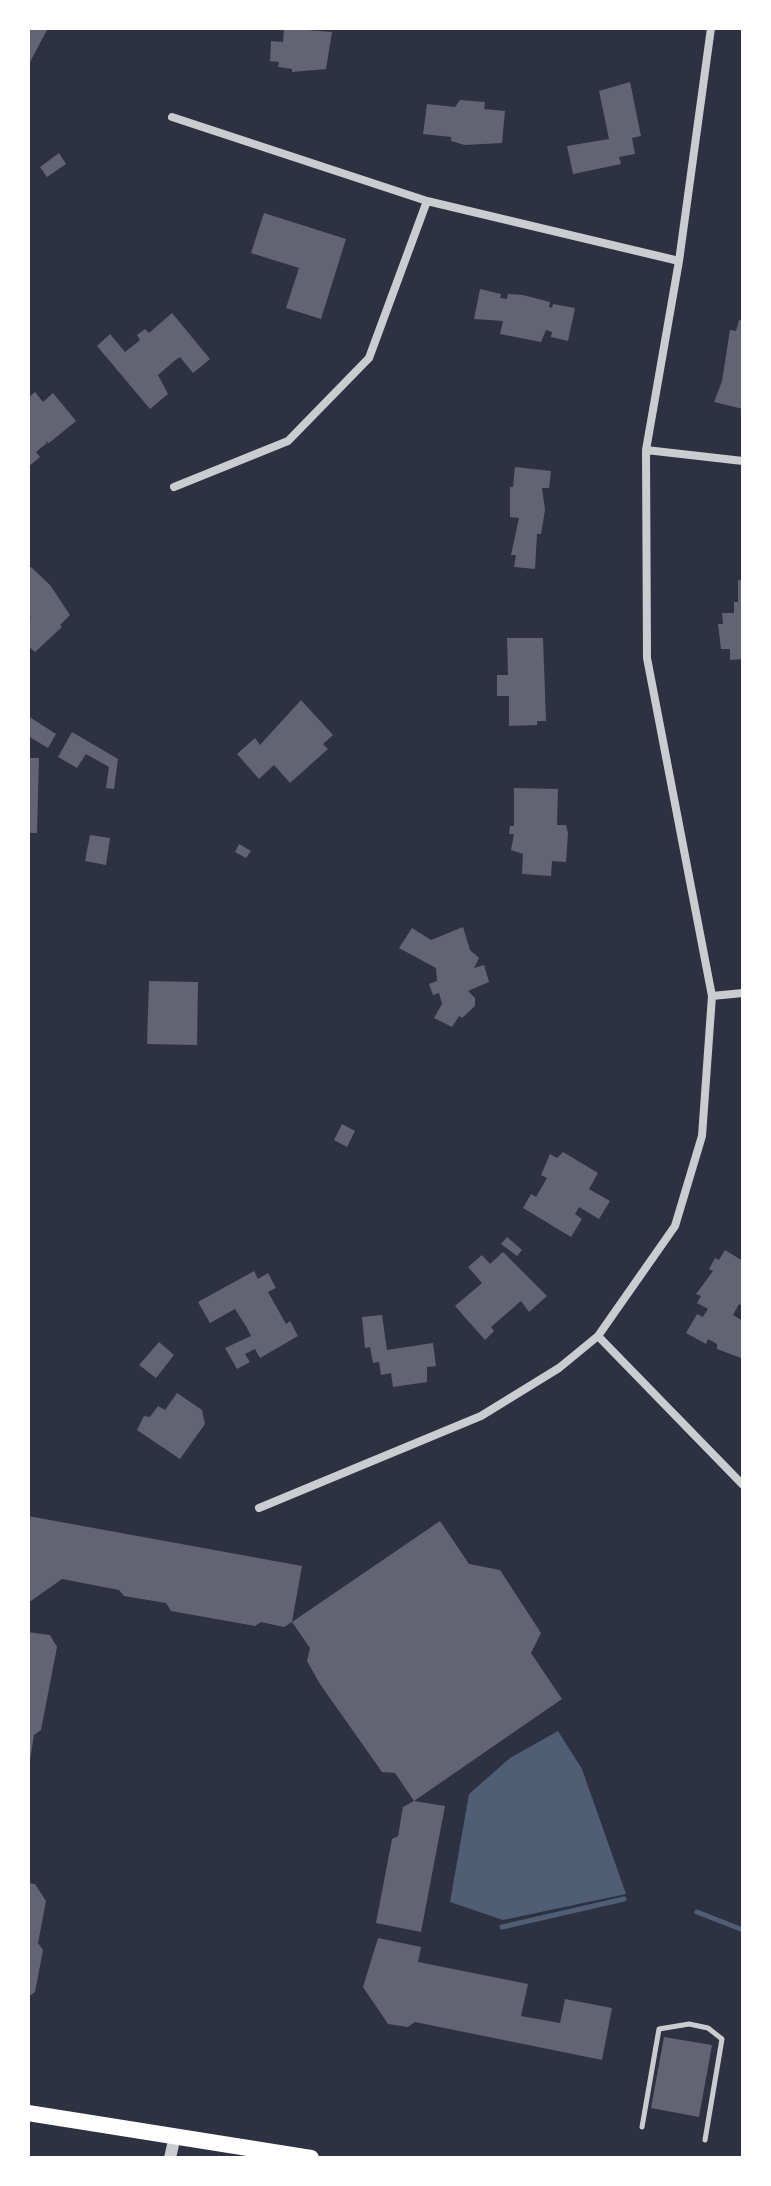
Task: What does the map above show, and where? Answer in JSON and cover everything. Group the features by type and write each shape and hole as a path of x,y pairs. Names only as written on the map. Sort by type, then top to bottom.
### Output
{"main road":[{"path":"28,2113 311,2158"}],"street":[{"path":"259,1508 481,1416 559,1368 598,1336 675,1226 702,1136 712,996 647,658 646,450 679,261 711,28"},
{"path":"172,117 427,201 679,261"},
{"path":"174,487 288,441 369,358 427,201"},
{"path":"646,450 743,461"},
{"path":"712,996 743,993"},
{"path":"598,1336 743,1485"},
{"path":"170,2158 175,2136"}],"lane":[{"path":"642,2127 659,2029 689,2024 708,2028 722,2039 705,2140"}],"water":[{"path":"558,1731 582,1769 626,1894 503,1920 450,1902 469,1794 510,1758"}],"building":[{"path":"28,28 48,28 30,62 28,61"},
{"path":"284,28 332,32 326,69 292,72 292,69 278,67 279,62 270,61 271,41 283,42"},
{"path":"630,82 641,136 632,138 635,154 619,157 621,164 573,174 567,146 609,139 599,91"},
{"path":"460,100 485,102 484,109 505,111 502,143 465,145 451,141 451,137 423,134 427,104 455,107"},
{"path":"59,153 66,164 47,177 40,167"},
{"path":"264,213 346,239 321,319 286,308 299,268 251,253"},
{"path":"480,289 501,294 500,298 507,299 508,294 523,295 550,302 549,307 552,308 553,304 575,308 568,341 551,337 552,332 546,330 541,342 500,334 503,321 474,319"},
{"path":"172,313 210,359 193,373 180,357 173,362 158,375 168,394 150,409 97,346 110,334 125,352 140,340 137,335 145,329 149,333"},
{"path":"739,320 743,321 743,409 714,402 722,381 730,330 736,331"},
{"path":"35,392 43,402 53,393 76,421 49,443 45,441 47,443 36,452 40,457 28,467 28,398"},
{"path":"515,467 551,471 549,488 542,488 545,510 541,534 537,534 535,569 514,567 516,555 511,555 519,518 510,517 510,487 513,487"},
{"path":"31,567 50,585 70,615 60,625 62,627 35,652 28,646 28,620 31,617 28,614 28,568"},
{"path":"738,580 743,580 743,659 730,660 730,649 721,649 718,624 723,624 722,613 734,613 734,602 738,602"},
{"path":"507,638 543,638 546,721 537,721 537,725 509,726 509,696 497,696 497,675 508,675"},
{"path":"301,700 333,735 323,744 328,749 290,783 274,765 259,779 237,754 255,738 260,745"},
{"path":"28,716 56,734 48,748 28,736"},
{"path":"72,732 118,759 114,789 106,788 109,767 86,754 77,768 58,757"},
{"path":"28,758 39,758 37,833 28,833"},
{"path":"514,788 558,789 557,825 566,825 568,833 566,862 552,861 551,876 522,874 523,854 511,850 514,834 509,834 510,826 514,826"},
{"path":"90,835 110,838 106,865 85,861"},
{"path":"239,844 251,851 246,858 235,852"},
{"path":"463,927 470,950 479,958 474,968 484,965 489,982 468,991 475,998 475,1006 462,1018 459,1016 452,1027 434,1018 442,1004 439,993 433,995 429,984 437,981 436,968 399,948 412,928 431,940"},
{"path":"149,981 198,982 197,1045 147,1044"},
{"path":"342,1124 355,1131 347,1147 334,1140"},
{"path":"563,1152 598,1173 589,1189 610,1201 599,1219 579,1207 575,1214 582,1219 571,1237 523,1208 531,1194 536,1197 547,1178 541,1175 550,1154 557,1158"},
{"path":"507,1237 522,1250 517,1256 501,1244"},
{"path":"725,1250 743,1261 743,1306 739,1304 733,1315 743,1321 741,1358 717,1349 717,1344 708,1339 706,1344 686,1333 697,1314 703,1317 708,1309 697,1303 701,1296 696,1294 713,1271 709,1269 715,1258 719,1260"},
{"path":"503,1252 547,1296 529,1312 521,1301 491,1327 494,1331 485,1340 455,1306 482,1283 468,1267 482,1255 490,1264"},
{"path":"254,1271 258,1279 268,1273 276,1288 268,1292 286,1324 290,1321 298,1336 260,1358 255,1349 245,1354 250,1362 237,1369 225,1348 251,1336 247,1328 235,1309 210,1323 198,1302"},
{"path":"382,1315 387,1350 433,1343 436,1366 427,1367 427,1382 393,1387 391,1373 381,1375 379,1362 373,1363 370,1347 365,1348 362,1317"},
{"path":"159,1342 174,1355 156,1378 139,1365"},
{"path":"177,1393 202,1410 205,1424 180,1459 137,1430 144,1416 150,1417 158,1406 165,1410"},
{"path":"28,1516 302,1566 292,1622 284,1627 261,1622 255,1626 171,1611 166,1603 124,1596 119,1590 62,1579 28,1603"},
{"path":"440,1521 469,1564 500,1570 541,1633 531,1653 562,1699 414,1801 395,1773 382,1772 320,1684 307,1661 310,1648 292,1622"},
{"path":"28,1632 50,1635 57,1647 41,1730 34,1735 30,1760"},
{"path":"414,1801 445,1806 421,1932 376,1923 392,1839 398,1836 403,1807"},
{"path":"28,1883 35,1884 46,1901 38,1943 43,1950 35,1992 28,1997"},
{"path":"378,1938 421,1947 418,1962 528,1984 521,2016 560,2023 565,1999 612,2008 602,2060 415,2022 408,2027 388,2024 363,1987"},
{"path":"664,2037 712,2045 699,2117 651,2108"}],"waterway":[{"path":"502,1927 624,1899"},
{"path":"697,1912 743,1930"}]}
